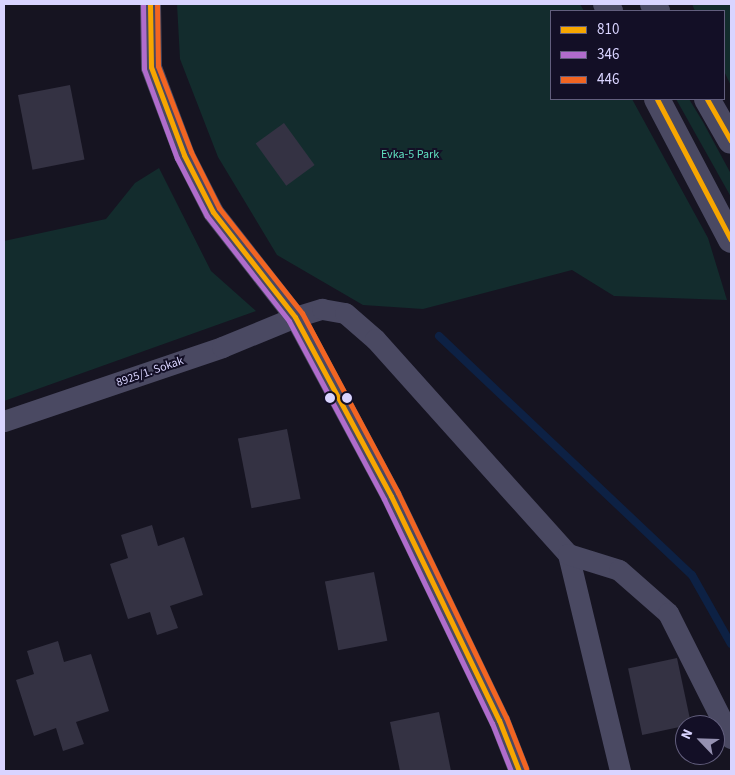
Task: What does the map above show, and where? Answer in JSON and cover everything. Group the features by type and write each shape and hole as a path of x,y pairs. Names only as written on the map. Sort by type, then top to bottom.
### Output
{"street":[{"path":"150,4 151,67 184,155 213,212 295,317 391,496 499,720 519,771"},
{"path":"658,100 731,240"},
{"path":"708,100 731,141"},
{"name":"8925/1. Sokak","path":"4,421 204,354 295,317 322,309 345,314 375,339 568,554"},
{"path":"568,554 619,570 668,613 731,738"},
{"path":"568,554 620,771"}],"green space":[{"name":"Evka-5 Park","path":"177,4 580,4 583,10 550,10 550,100 633,100 708,238 727,300 614,296 572,270 423,309 363,305 277,255 218,157 180,59"},
{"path":"692,4 731,4 731,86 725,73 725,10 695,10"},
{"path":"677,100 690,100 703,122 731,174 731,197"},
{"path":"159,168 211,271 256,311 4,401 4,241 106,219 135,183"}],"building":[{"path":"70,85 85,160 32,170 18,95"},
{"path":"284,123 315,165 286,186 256,144"},
{"path":"287,429 301,499 251,508 238,439"},
{"path":"152,525 158,546 184,537 203,595 170,606 178,628 157,635 150,612 128,619 110,564 128,558 121,535"},
{"path":"374,572 387,641 338,650 325,582"},
{"path":"58,641 64,662 91,654 109,711 76,722 84,744 63,751 56,728 34,736 16,680 34,674 27,651"},
{"path":"677,658 689,715 675,715 675,728 642,735 628,668"},
{"path":"439,712 451,771 400,771 390,722"}],"waterway":[{"path":"439,336 692,575 731,644"}],"transit line":[{"name":"346","path":"143,4 144,69 177,158 207,216 289,321 384,499 492,723 511,771"},
{"name":"810","path":"150,4 151,67 184,155 213,212 295,317 391,496 499,720 519,771"},
{"name":"446","path":"157,4 158,66 191,152 219,208 302,313 398,493 506,717 526,768"},
{"name":"810","path":"658,100 731,240"},
{"name":"810","path":"708,100 731,141"}]}
